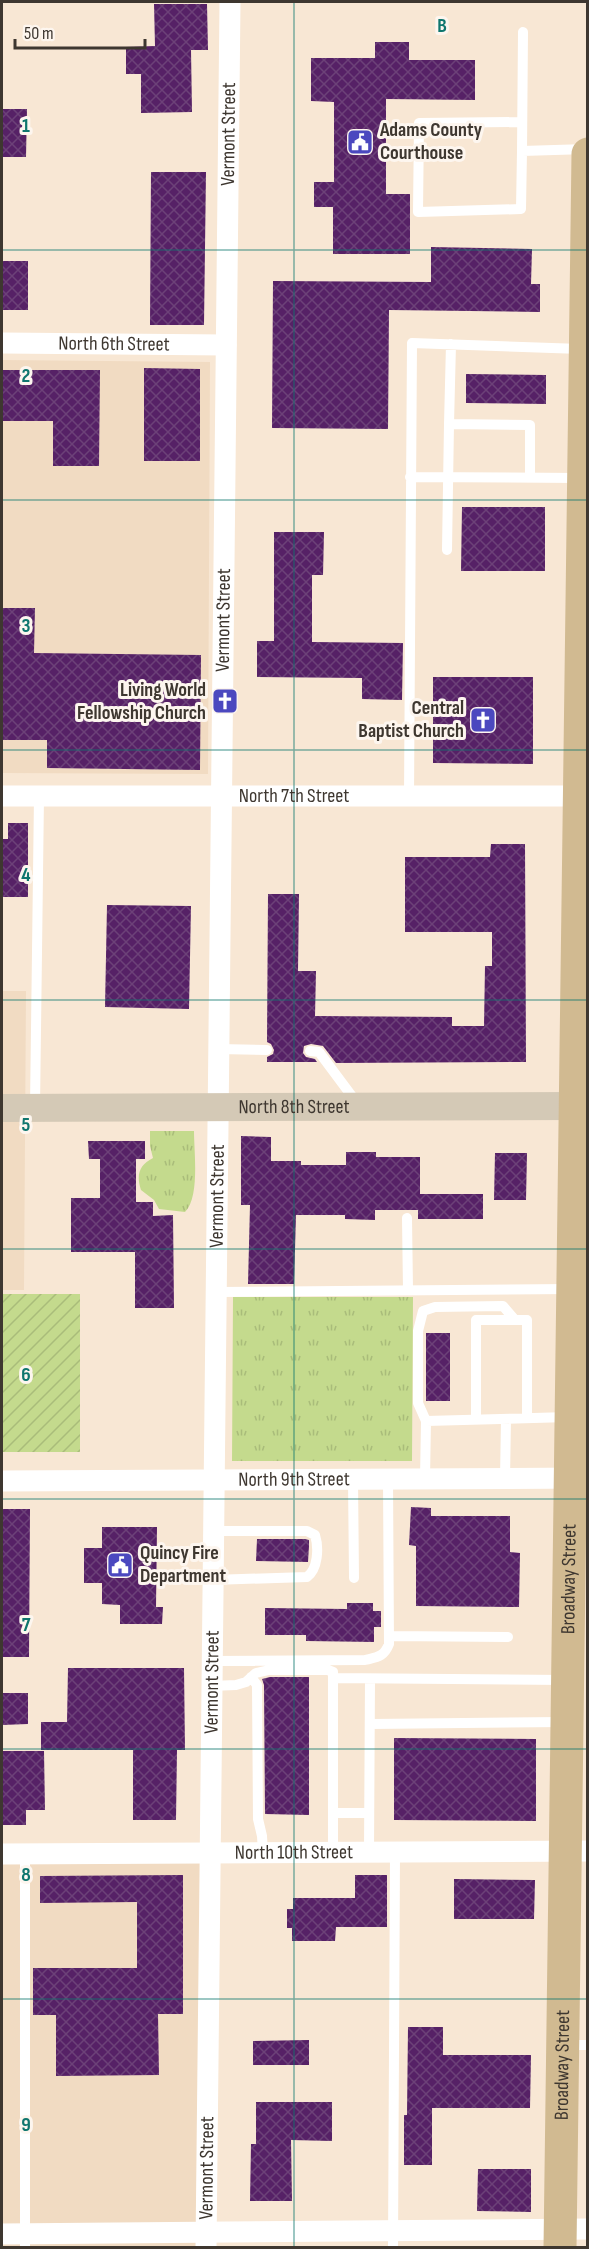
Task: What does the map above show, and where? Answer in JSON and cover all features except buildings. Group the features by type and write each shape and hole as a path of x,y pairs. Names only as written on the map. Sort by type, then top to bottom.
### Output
{"main road":[{"name":"Broadway Street","path":"569,2235 575,2045 577,1851 568,1722 568,1680 579,1478 572,1417 573,1289 581,1106 583,478 588,154"}],"street":[{"name":"Vermont Street","path":"206,2240 230,2"},
{"name":"North 6th Street","path":"2,343 226,345"},
{"name":"North 7th Street","path":"2,796 583,796"},
{"name":"North 8th Street","path":"2,1108 581,1106"},
{"name":"North 9th Street","path":"2,1481 579,1478"},
{"name":"North 10th Street","path":"2,1854 577,1851"},
{"path":"2,2234 25,2241 393,2239 569,2235"}],"lane":[{"path":"522,122 419,123 418,212 522,209 523,32"},
{"path":"522,151 588,149"},
{"path":"409,797 412,343 586,349"},
{"path":"447,550 451,345"},
{"path":"449,424 530,425 530,477"},
{"path":"410,477 583,478"},
{"path":"35,1108 39,796"},
{"path":"218,1049 267,1050"},
{"path":"310,1051 319,1052 359,1106"},
{"path":"407,1218 408,1290"},
{"path":"215,1292 573,1289"},
{"path":"425,1479 426,1421 418,1402 418,1331 423,1311 435,1307 503,1306 515,1320"},
{"path":"476,1419 476,1320 527,1320 527,1418"},
{"path":"426,1421 572,1417"},
{"path":"505,1479 506,1419"},
{"path":"353,1479 354,1578"},
{"path":"211,1661 364,1660 381,1657 386,1652 389,1644 388,1479"},
{"path":"212,1580 307,1577 312,1574 316,1563 317,1541 315,1535 307,1531 213,1531"},
{"path":"389,1636 508,1637"},
{"path":"211,1686 236,1685 246,1682 256,1673 269,1670 328,1670 333,1672 333,1852"},
{"path":"251,1677 257,1685 258,1819 264,1853"},
{"path":"333,1678 568,1680"},
{"path":"369,1852 370,1678"},
{"path":"370,1724 568,1722"},
{"path":"333,1814 369,1813"},
{"path":"393,2239 395,1852"},
{"path":"25,1854 25,2241"}],"shaded area":[{"path":"2,360 210,362 208,774 2,773"},
{"path":"2,991 26,991 24,1290 2,1290"},
{"path":"210,1853 206,2247 2,2247 2,1854"}],"green space":[{"path":"150,1131 194,1131 193,1196 185,1212 159,1209 154,1200 141,1190 140,1171 153,1158"},
{"path":"2,1294 80,1294 80,1452 2,1452"},
{"path":"233,1297 413,1297 412,1461 232,1461"}],"place":[{"name":"Adams County Courthouse","path":"360,142"},
{"name":"Living World Fellowship Church","path":"225,701"},
{"name":"Central Baptist Church","path":"483,720"},
{"name":"Quincy Fire Department","path":"120,1565"}]}
